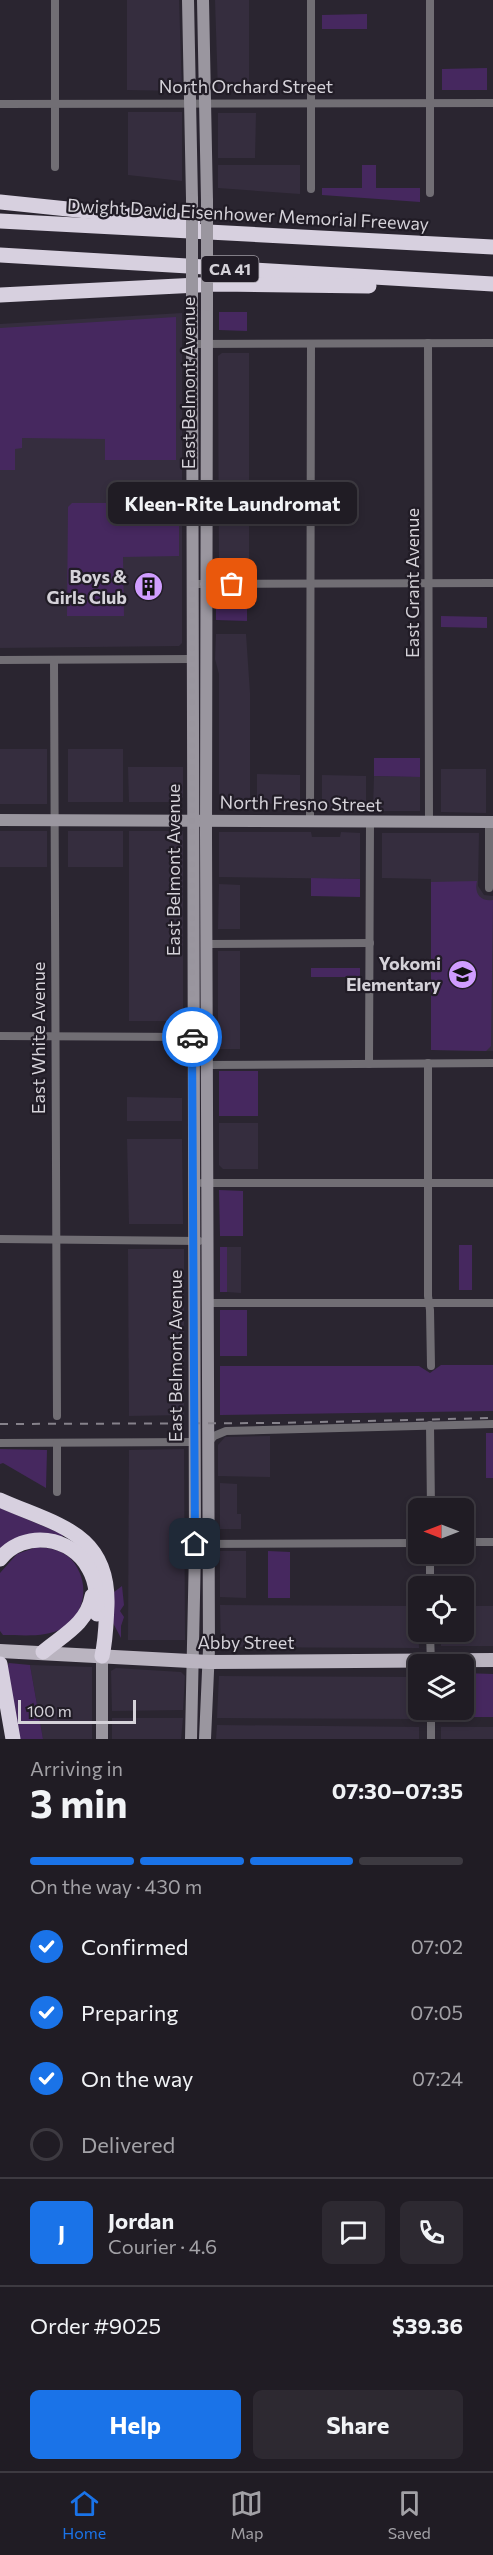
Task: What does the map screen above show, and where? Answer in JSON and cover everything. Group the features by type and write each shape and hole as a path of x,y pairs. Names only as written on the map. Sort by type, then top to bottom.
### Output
{"highway":[{"path":"0,202 369,240"},
{"name":"Dwight David Eisenhower Memorial Freeway","path":"0,221 493,247"},
{"name":"CA 41","path":"0,255 493,284"},
{"path":"0,295 218,284 339,287 459,282"},
{"path":"0,304 95,290"},
{"path":"0,1500 76,1534 97,1555 106,1578 107,1588 106,1639 102,1656"},
{"path":"0,1559 9,1549 25,1541 54,1541 64,1544 79,1554 92,1575 97,1592 98,1639 102,1656"},
{"path":"43,1652 73,1630 83,1618 92,1596 92,1575"},
{"path":"1,1672 13,1739"}],"main road":[{"name":"East Belmont Avenue","path":"188,0 192,199 192,1037 195,1442 194,1661 191,1739"},
{"name":"East Belmont Avenue","path":"202,0 207,201 206,821 209,1662 205,1739"},
{"name":"North Fresno Street","path":"0,820 491,822"},
{"path":"195,1442 201,1445 202,1473 209,1482"},
{"name":"Abby Street","path":"0,1651 209,1662 408,1663"},
{"path":"102,1656 102,1739"},
{"name":"Abby Street","path":"474,1661 493,1660"}],"street":[{"path":"55,0 55,167"},
{"path":"310,189 311,0"},
{"path":"430,0 430,194"},
{"name":"North Orchard Street","path":"0,104 493,102"},
{"name":"East Grant Avenue","path":"428,343 429,822"},
{"path":"192,344 493,343"},
{"path":"310,821 311,344"},
{"path":"192,584 493,583"},
{"path":"0,660 192,659"},
{"name":"East White Avenue","path":"54,660 57,1416"},
{"path":"489,888 491,822"},
{"path":"369,1064 370,823"},
{"path":"207,944 370,944"},
{"path":"0,1036 192,1037"},
{"path":"208,1065 493,1063"},
{"path":"428,1064 431,1366"},
{"path":"194,1183 493,1183"},
{"path":"0,1239 208,1242"},
{"path":"208,1303 493,1303"},
{"path":"209,1443 214,1436 226,1431 493,1424"},
{"path":"430,1425 431,1498"},
{"path":"0,1443 195,1442"},
{"path":"57,1443 57,1492"},
{"path":"474,1542 493,1542"},
{"path":"195,1544 408,1543"},
{"path":"431,1720 431,1739"}],"shaded area":[{"path":"127,0 179,0 182,91 127,90"},
{"path":"215,0 249,0 249,91 218,91"},
{"path":"367,14 367,29 322,29 322,15"},
{"path":"487,68 487,90 442,90 442,69"},
{"path":"128,112 182,112 182,181 128,175"},
{"path":"218,113 256,113 255,158 218,158"},
{"path":"218,165 300,165 300,194 218,188"},
{"path":"362,165 376,165 376,188 420,188 420,202 322,195 322,188 362,188"},
{"path":"219,312 247,312 247,331 219,330"},
{"path":"182,313 182,643 179,646 0,648 0,324"},
{"path":"176,317 176,460 105,460 105,439 22,438 22,448 15,449 15,470 0,470 0,328"},
{"path":"222,353 249,353 249,570 219,570 218,356"},
{"path":"72,503 179,503 179,556 123,557 124,616 67,616 68,507"},
{"path":"216,595 247,595 247,621 216,620"},
{"path":"441,616 487,617 487,628 441,627"},
{"path":"216,634 246,634 250,693 250,804 225,804 219,800 219,674 215,659"},
{"path":"0,749 47,749 47,804 0,804"},
{"path":"68,749 123,749 123,802 68,802"},
{"path":"374,758 420,758 420,777 374,776"},
{"path":"128,767 183,767 183,797 178,802 129,802"},
{"path":"441,769 486,769 486,813 441,812"},
{"path":"257,774 300,775 300,803 257,804"},
{"path":"322,775 366,776 366,811 322,810"},
{"path":"374,776 420,777 420,811 373,811"},
{"path":"0,831 47,831 47,867 0,867"},
{"path":"68,831 123,831 123,867 68,867"},
{"path":"129,831 183,831 183,1018 181,1021 129,1021"},
{"path":"219,832 311,832 312,837 340,837 341,832 360,833 360,879 219,877"},
{"name":"Yokomi Elementary","path":"382,833 479,833 478,886 484,895 493,896 493,1051 431,1050 431,879 382,878"},
{"path":"311,878 360,879 360,897 311,896"},
{"name":"Yokomi Elementary","path":"477,881 476,889 479,896 485,900 493,900 491,1046 486,1051 431,1050 431,882"},
{"path":"219,884 240,885 240,929 218,929"},
{"path":"218,951 240,951 240,1049 218,1049"},
{"path":"311,968 360,968 360,977 311,977"},
{"path":"219,1071 258,1071 258,1116 219,1116"},
{"path":"127,1097 182,1098 182,1121 127,1121"},
{"path":"219,1123 258,1123 258,1169 223,1169 219,1165"},
{"path":"127,1139 182,1139 183,1224 129,1224"},
{"path":"219,1190 243,1191 243,1236 220,1236"},
{"path":"459,1245 472,1245 472,1290 459,1290"},
{"path":"220,1247 227,1247 227,1292 220,1292"},
{"path":"227,1247 241,1247 241,1293 227,1292"},
{"path":"128,1249 184,1249 184,1415 129,1416"},
{"path":"220,1310 247,1310 247,1356 220,1356"},
{"path":"441,1365 493,1365 493,1411 220,1415 220,1366 419,1366 430,1373"},
{"path":"486,1433 493,1433 493,1478 486,1478"},
{"path":"270,1436 270,1477 218,1476 218,1445 225,1437"},
{"path":"0,1449 47,1450 46,1488 3,1463 0,1464"},
{"path":"184,1449 185,1640 128,1640 129,1450"},
{"path":"220,1483 237,1484 237,1514 241,1514 241,1529 220,1529"},
{"path":"0,1508 62,1534 63,1537 0,1549"},
{"path":"37,1547 56,1550 71,1559 77,1567 83,1586 81,1605 71,1622 56,1631 34,1635 3,1635 0,1631 0,1573 17,1554"},
{"path":"220,1551 246,1551 246,1598 220,1597"},
{"path":"268,1551 290,1552 290,1598 268,1598"},
{"path":"122,1586 124,1605 120,1611 124,1617 121,1638 113,1623 114,1592"},
{"path":"220,1605 408,1606 408,1642 419,1642 419,1648 221,1647"},
{"path":"474,1606 493,1606 493,1646 441,1646 441,1642 474,1642"},
{"path":"9,1663 30,1665 43,1739 19,1739 7,1667"},
{"path":"30,1665 92,1667 92,1739 43,1739"},
{"path":"116,1668 181,1672 185,1676 183,1710 112,1711 111,1671"},
{"path":"474,1673 493,1674 493,1717 474,1717"},
{"path":"219,1676 408,1677 408,1719 217,1718"},
{"path":"112,1718 183,1718 181,1739 112,1739"},
{"path":"217,1725 419,1727 419,1739 216,1739"},
{"path":"441,1727 493,1727 493,1739 441,1739"}],"railway":[{"path":"0,1424 280,1423 493,1418"}],"way so far":[{"path":"192,1037 192,584 232,584"}],"place":[{"name":"Kleen-Rite Laundromat","path":"232,584"},
{"name":"Boys & Girls Club","path":"148,587"},
{"name":"Yokomi Elementary","path":"462,974"}],"route":[{"path":"192,1037 195,1544"}]}
